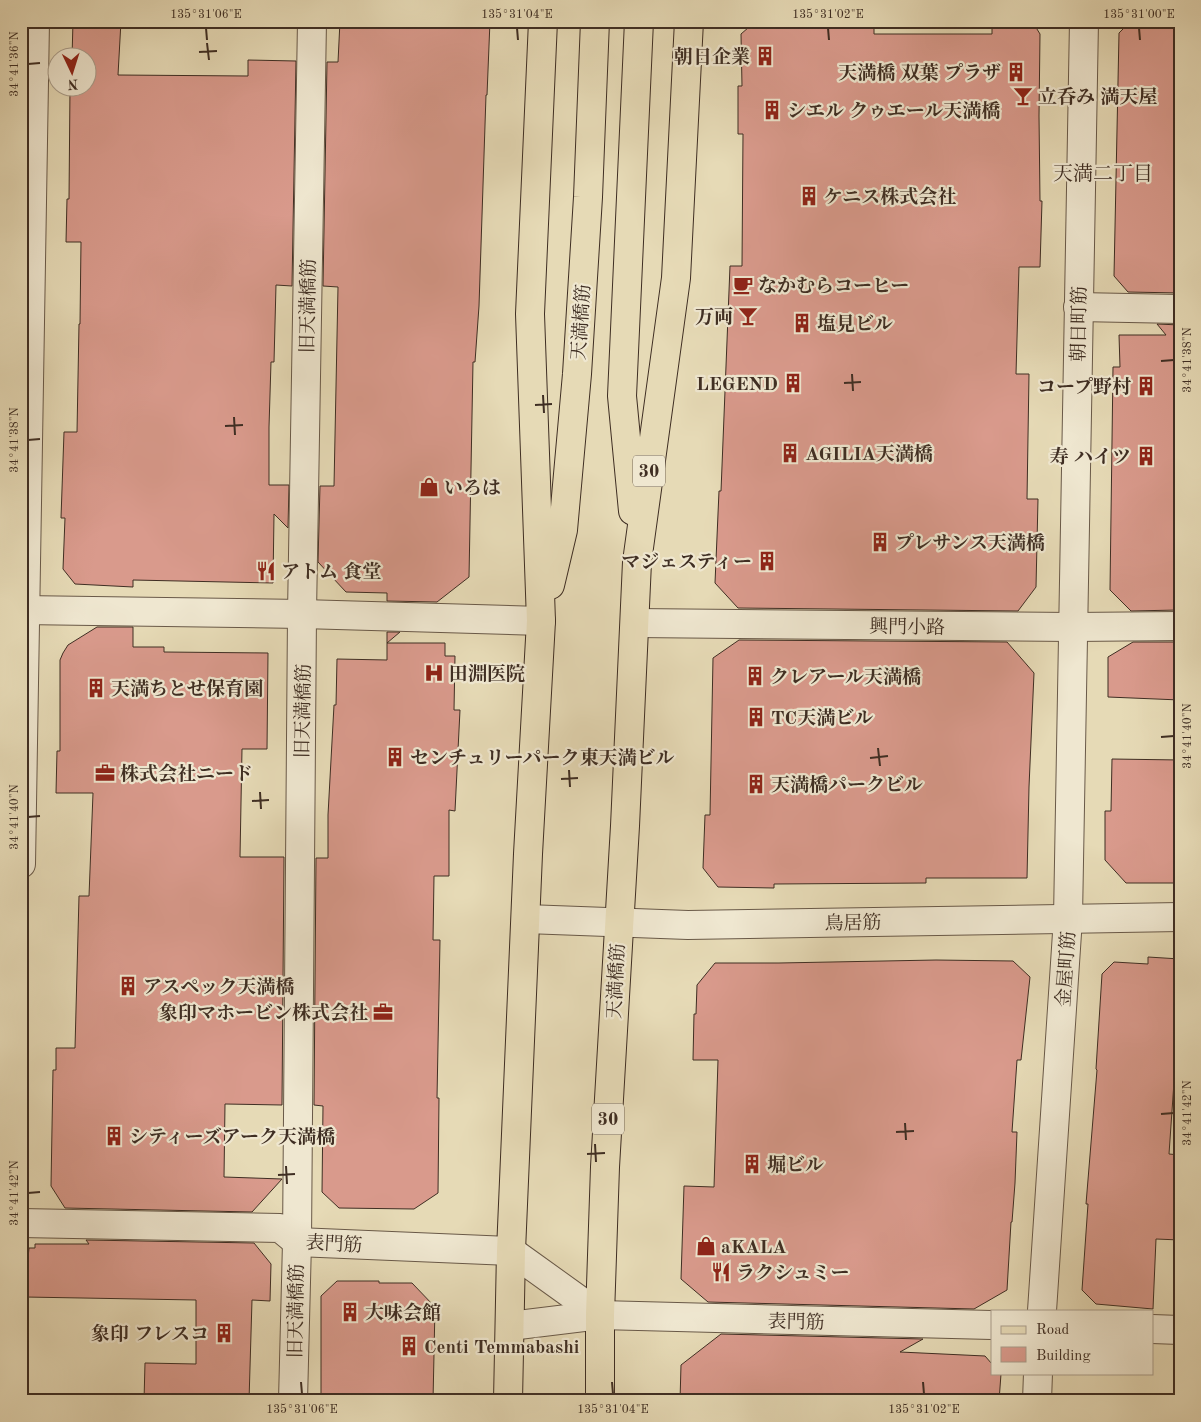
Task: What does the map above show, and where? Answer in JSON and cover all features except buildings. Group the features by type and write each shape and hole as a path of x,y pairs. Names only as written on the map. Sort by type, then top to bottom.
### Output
{"main road":[{"name":"天満橋筋","path":"508,1401 511,1251 541,620 530,314 543,21"},
{"name":"天満橋筋","path":"541,620 563,530 575,394 588,197 595,21"},
{"name":"天満橋筋","path":"637,562 622,396 639,21"},
{"name":"天満橋筋","path":"600,1401 600,1316 605,1167 625,826 637,562 676,278 689,21"}],"street":[{"path":"21,864 35,21"},
{"name":"旧天満橋筋","path":"293,1401 297,1242 302,614 312,21"},
{"name":"朝日町筋","path":"1073,627 1084,21"},
{"path":"1078,307 1180,309"},
{"path":"24,610 541,620"},
{"name":"興門小路","path":"635,624 1180,626"},
{"name":"金屋町筋","path":"1042,1310 1068,918 1073,627"},
{"name":"鳥居筋","path":"526,919 688,924 1180,917"},
{"name":"表門筋","path":"21,1223 280,1228 297,1242 511,1251"},
{"path":"511,1251 600,1316"},
{"name":"表門筋","path":"510,1326 600,1316 991,1325"},
{"path":"1154,1329 1180,1330"},
{"path":"1037,1401 1038,1374"}],"place":[{"name":"朝日企業","path":"765,56"},
{"name":"天満橋 双葉 プラザ","path":"1016,72"},
{"name":"立呑み 満天屋","path":"1023,96"},
{"name":"シエル クゥエール天満橋","path":"772,110"},
{"name":"ケニス株式会社","path":"809,196"},
{"name":"なかむらコーヒー","path":"743,285"},
{"name":"万両","path":"748,316"},
{"name":"塩見ビル","path":"802,323"},
{"name":"LEGEND","path":"793,383"},
{"name":"コープ野村","path":"1146,386"},
{"name":"AGILIA天満橋","path":"790,453"},
{"name":"寿 ハイツ","path":"1146,456"},
{"name":"いろは","path":"429,487"},
{"name":"プレサンス天満橋","path":"880,542"},
{"name":"マジェスティー","path":"767,561"},
{"name":"アトム 食堂","path":"266,571"},
{"name":"田淵医院","path":"434,673"},
{"name":"クレアール天満橋","path":"755,676"},
{"name":"天満ちとせ保育園","path":"96,688"},
{"name":"TC天満ビル","path":"756,717"},
{"name":"センチュリーパーク東天満ビル","path":"395,757"},
{"name":"株式会社ニード","path":"105,773"},
{"name":"天満橋パークビル","path":"756,784"},
{"name":"アスペック天満橋","path":"128,986"},
{"name":"象印マホービン株式会社","path":"383,1012"},
{"name":"シティーズアーク天満橋","path":"114,1136"},
{"name":"堀ビル","path":"752,1164"},
{"name":"aKALA","path":"706,1246"},
{"name":"ラクシュミー","path":"721,1272"},
{"name":"大味会館","path":"350,1312"},
{"name":"象印 フレスコ","path":"224,1333"},
{"name":"Centi Temmabashi","path":"409,1346"}],"district":[{"name":"天満二丁目","path":"1103,173"}]}
